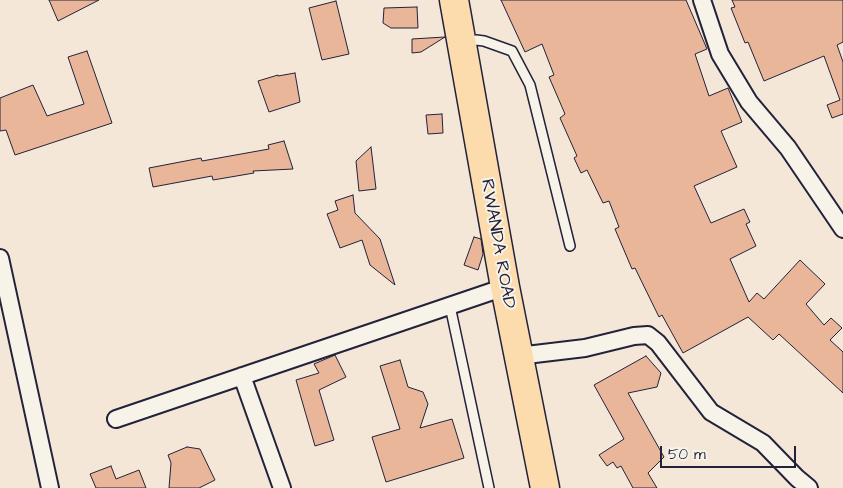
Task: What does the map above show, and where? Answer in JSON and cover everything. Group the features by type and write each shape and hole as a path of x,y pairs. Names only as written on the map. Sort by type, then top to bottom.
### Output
{"highway":[{"name":"RWANDA ROAD","path":"454,0 505,287 545,488"}],"street":[{"path":"702,0 720,54 749,102 788,148 843,229"},
{"path":"0,258 50,488"},
{"path":"116,419 505,287"},
{"path":"518,356 585,348 634,336 648,335 658,343 712,412 763,443 809,488"},
{"path":"242,376 282,488"}],"lane":[{"path":"462,43 476,40 484,41 512,51 530,85 570,246"},
{"path":"450,306 489,488"}],"building":[{"path":"49,0 99,0 58,21"},
{"path":"501,0 686,0 707,49 695,54 709,96 728,88 742,122 721,131 737,167 694,186 711,223 744,209 750,222 746,224 756,246 730,259 749,302 757,293 764,299 800,260 825,284 806,304 824,325 831,318 842,328 830,340 843,352 843,393 779,334 773,340 748,317 683,353 662,315 659,317 635,268 632,269 615,229 619,227 609,201 603,203 587,170 581,173 574,158 577,156 560,118 565,114 549,77 554,75 542,44 525,52"},
{"path":"732,0 843,0 843,42 837,45 843,62 843,114 832,118 827,105 840,100 824,56 764,81 748,42 745,43 731,8 735,7"},
{"path":"336,1 349,54 322,60 309,8"},
{"path":"417,7 418,28 391,28 383,23 384,8"},
{"path":"445,37 421,52 412,53 412,39"},
{"path":"87,51 112,123 15,155 6,130 0,131 0,98 33,85 47,116 84,104 68,57"},
{"path":"295,73 300,102 269,112 258,81 278,75"},
{"path":"442,114 443,133 428,134 426,115"},
{"path":"284,141 293,169 253,171 254,173 213,180 212,176 153,187 149,168 201,158 202,161 269,149 268,145"},
{"path":"371,147 376,189 359,191 356,161"},
{"path":"353,195 355,213 380,239 395,285 370,265 362,240 340,248 327,214 338,210 335,201"},
{"path":"474,237 481,239 483,254 478,270 464,265"},
{"path":"335,355 346,377 319,390 334,440 315,446 296,380 319,373 314,364"},
{"path":"646,356 661,373 657,387 628,393 664,457 648,473 657,488 633,488 621,466 617,468 613,462 607,466 599,455 624,439 594,385"},
{"path":"400,360 408,387 423,392 428,404 420,428 452,419 464,458 386,482 372,437 400,429 380,366"},
{"path":"187,447 200,449 215,480 199,488 169,488 171,463 168,455"},
{"path":"111,466 116,479 139,470 146,488 96,488 90,474"}]}
